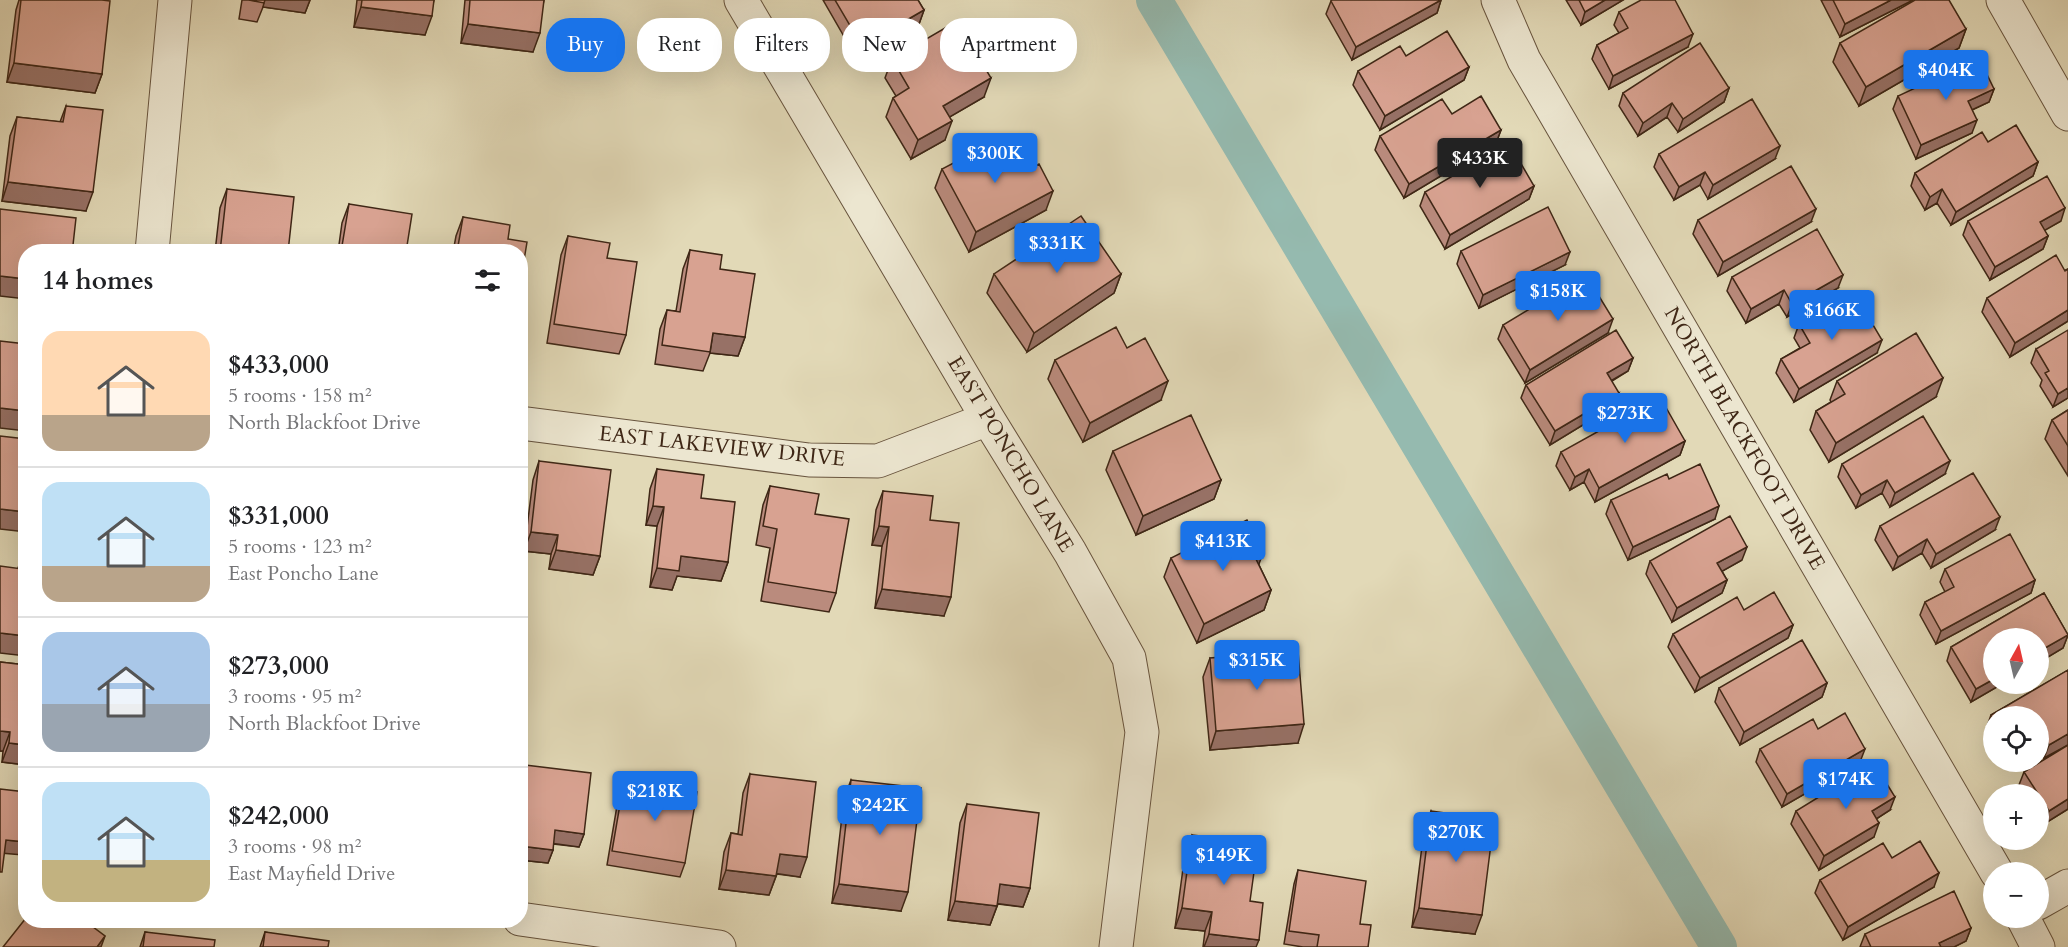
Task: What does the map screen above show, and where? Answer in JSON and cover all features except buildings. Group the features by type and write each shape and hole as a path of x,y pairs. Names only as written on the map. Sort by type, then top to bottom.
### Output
{"street":[{"path":"153,244 175,0"},
{"name":"EAST PONCHO LANE","path":"741,0 988,419 1071,552 1129,658 1143,732 1116,947"},
{"name":"NORTH BLACKFOOT DRIVE","path":"1498,0 1530,70 1991,862"},
{"path":"2003,0 2068,114"},
{"name":"EAST LAKEVIEW DRIVE","path":"528,424 809,460 878,461 988,419"},
{"path":"2049,897 2068,886"},
{"path":"528,920 719,947"},
{"path":"2028,928 2038,947"}],"waterway":[{"path":"1154,0 1719,947"}]}
